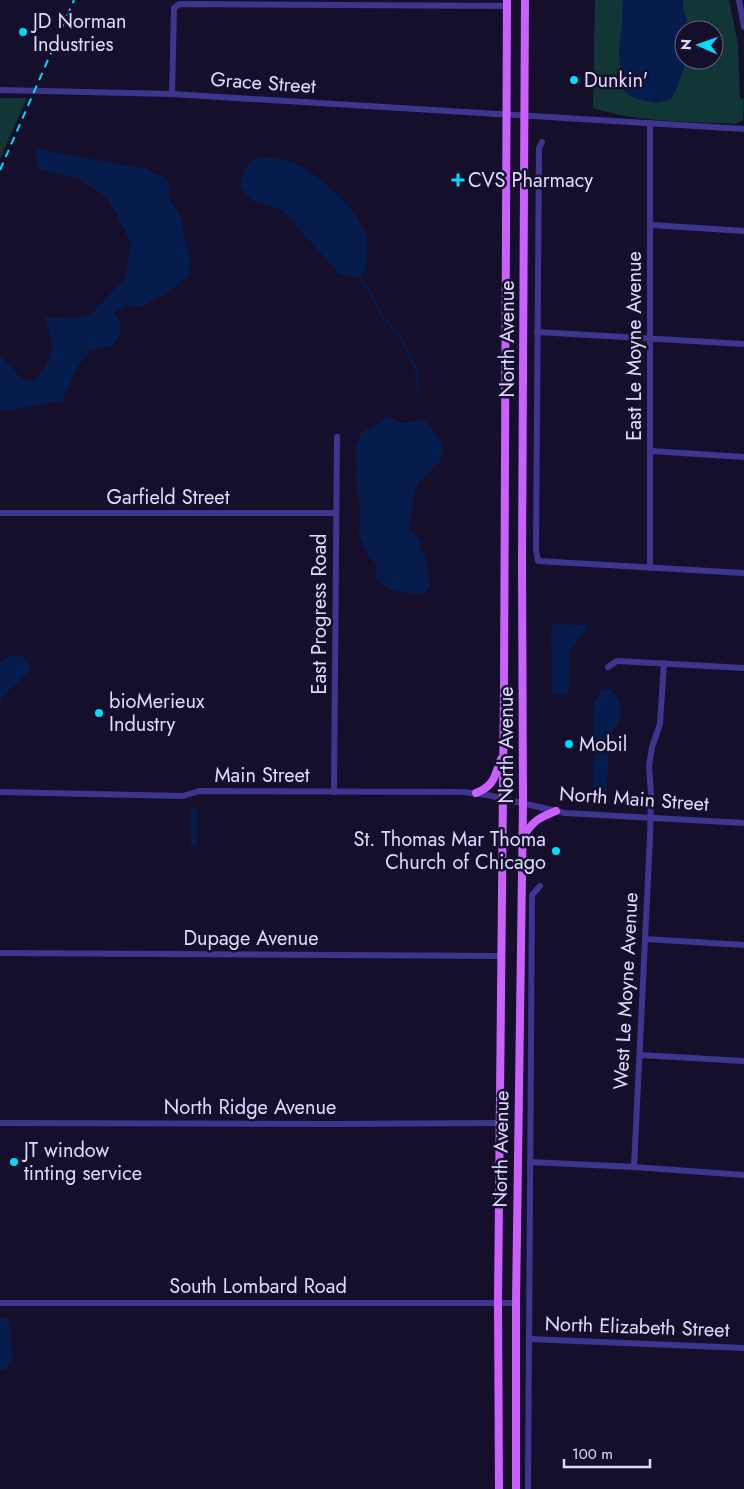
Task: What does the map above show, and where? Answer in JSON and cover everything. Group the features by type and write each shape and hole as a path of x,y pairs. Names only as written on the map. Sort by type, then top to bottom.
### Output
{"main road":[{"name":"North Avenue","path":"516,1489 516,1303 522,839 525,0"},
{"name":"North Avenue","path":"498,1489 507,3"},
{"path":"476,793 485,790 490,785 503,755"},
{"path":"522,839 531,823 540,817 556,811"}],"street":[{"path":"739,0 743,13 744,27"},
{"path":"172,94 174,8 179,4 507,3"},
{"name":"Grace Street","path":"0,90 172,94 744,129"},
{"name":"East Le Moyne Avenue","path":"650,124 650,568"},
{"name":"North Avenue","path":"542,142 539,148 537,332 538,561 650,568"},
{"path":"651,225 744,231"},
{"path":"537,332 744,344"},
{"name":"East Progress Road","path":"334,792 337,437"},
{"path":"651,451 744,457"},
{"name":"Garfield Street","path":"0,513 336,513"},
{"path":"650,568 744,573"},
{"path":"608,667 617,661 744,668"},
{"path":"650,817 648,766 660,724 664,664"},
{"name":"Main Street","path":"0,792 183,796 198,791 464,792 522,804"},
{"name":"North Main Street","path":"522,804 556,811 593,815 744,823"},
{"name":"West Le Moyne Avenue","path":"634,1167 650,817"},
{"name":"North Avenue","path":"528,1489 532,895 540,886"},
{"path":"645,939 744,945"},
{"name":"Dupage Avenue","path":"0,953 501,956"},
{"path":"640,1055 744,1061"},
{"name":"North Ridge Avenue","path":"0,1123 500,1123"},
{"path":"530,1162 744,1175"},
{"name":"South Lombard Road","path":"0,1303 516,1303"},
{"name":"North Elizabeth Street","path":"529,1339 744,1348"}],"green space":[{"path":"595,0 729,0 738,44 740,98 744,99 743,120 735,124 646,119 593,108"},
{"path":"0,98 27,98 0,159"}],"water":[{"path":"623,0 683,0 686,20 674,20 674,70 683,70 672,98 667,101 656,103 641,100 630,96 621,88 619,80 619,48"},
{"path":"35,149 147,169 169,181 169,198 182,219 190,258 189,276 165,294 141,307 127,305 114,312 121,329 116,341 113,346 90,350 75,371 62,401 0,411 0,355 22,379 35,381 47,364 51,351 50,336 45,317 75,318 90,315 125,279 131,243 108,198 78,178 40,170"},
{"path":"264,157 294,163 313,173 342,198 350,208 364,229 367,240 366,263 364,273 360,278 339,274 282,210 252,201 241,188 242,176 246,167 253,161"},
{"path":"386,417 390,417 400,423 424,420 441,444 442,455 440,461 418,483 409,530 419,539 421,551 425,556 430,585 422,595 389,589 376,578 376,564 367,553 359,536 360,509 356,480 355,448 362,432 380,423"},
{"path":"553,624 585,625 587,629 570,649 569,690 565,695 555,694 552,691 551,630"},
{"path":"11,655 24,657 30,663 30,671 4,695 0,706 0,662"},
{"path":"610,689 619,700 621,709 620,719 609,736 607,793 600,794 593,789 594,701 602,690"},
{"path":"192,806 197,808 197,845 194,847 191,845"},
{"path":"0,1317 5,1317 10,1321 12,1363 4,1370 0,1370"}],"waterway":[{"path":"360,278 376,302 378,310 403,342 417,373 418,393"}],"railway":[{"path":"0,170 74,0"}],"place":[{"name":"JD Norman Industries","path":"23,32"},
{"name":"Dunkin'","path":"574,80"},
{"name":"CVS Pharmacy","path":"458,180"},
{"name":"bioMerieux Industry","path":"99,713"},
{"name":"Mobil","path":"569,744"},
{"name":"St. Thomas Mar Thoma Church of Chicago","path":"556,851"},
{"name":"JT window tinting service","path":"14,1162"}]}
